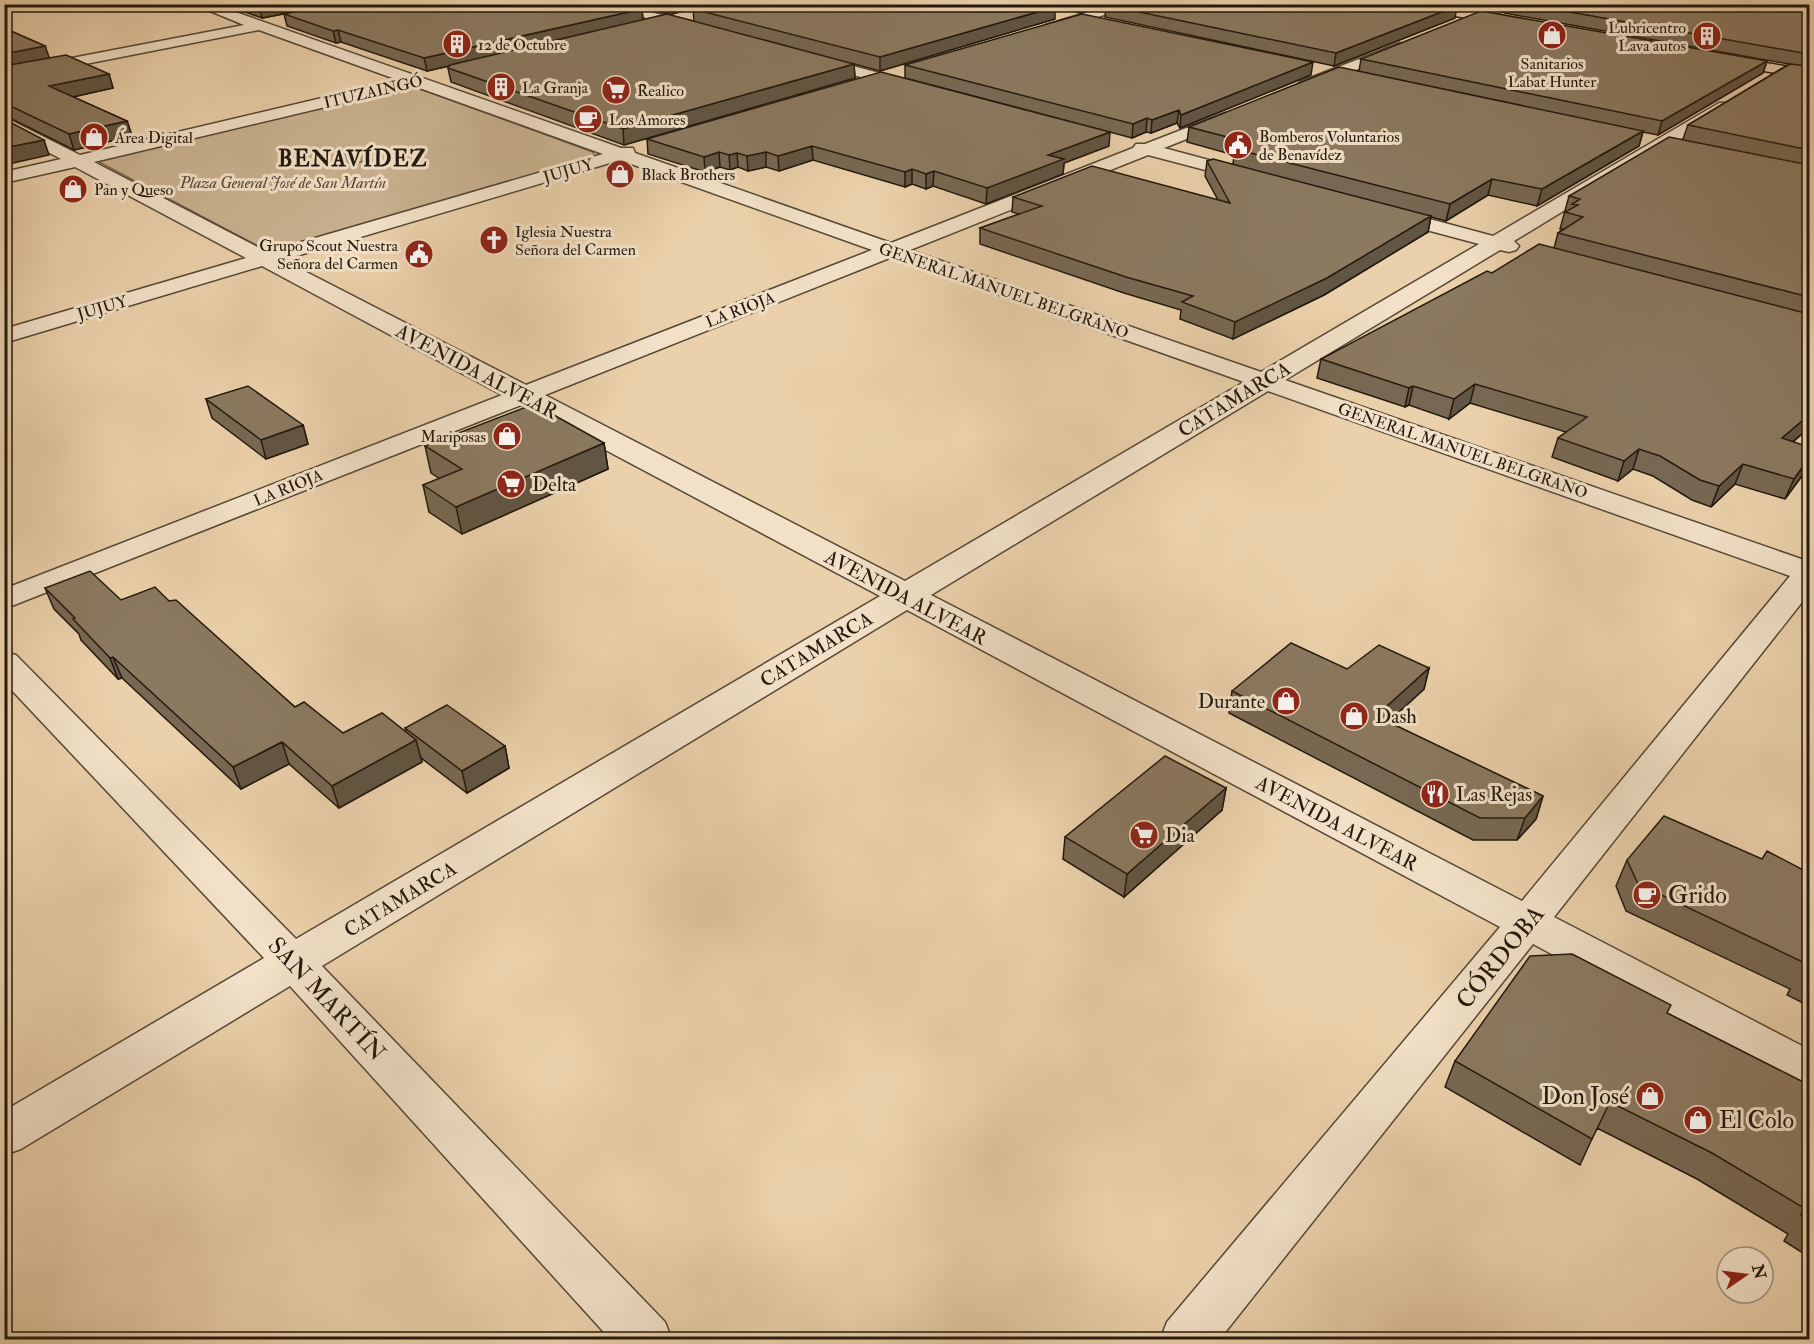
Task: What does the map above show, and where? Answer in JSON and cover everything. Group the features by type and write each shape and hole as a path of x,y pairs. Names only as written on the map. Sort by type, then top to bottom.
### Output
{"main road":[{"path":"1413,4 1528,22"},
{"path":"1445,4 1483,14"},
{"path":"1809,69 1706,54 1809,75"}],"street":[{"name":"GENERAL MANUEL BELGRANO","path":"200,4 414,81 633,151 891,250 1809,572"},
{"path":"604,4 714,33"},
{"path":"1037,32 1131,4"},
{"path":"1446,28 1513,4"},
{"path":"1047,12 1116,27"},
{"path":"634,29 700,14"},
{"path":"4,76 292,19"},
{"path":"1291,91 1413,42"},
{"path":"792,54 929,90"},
{"path":"849,88 916,68"},
{"path":"1312,68 1359,78"},
{"path":"1763,83 1783,70"},
{"name":"ITUZAINGÓ","path":"4,178 449,73"},
{"name":"CATAMARCA","path":"4,1135 1498,243 1674,146 1743,95"},
{"name":"LA RIOJA","path":"4,600 1247,109"},
{"name":"AVENIDA ALVEAR","path":"4,122 1809,1071"},
{"path":"1640,138 1674,146"},
{"path":"1113,140 1272,183"},
{"name":"JUJUY","path":"4,336 633,151"},
{"path":"1373,210 1521,249"},
{"name":"CÓRDOBA","path":"1186,1340 1527,923 1809,572"},
{"name":"SAN MARTÍN","path":"4,662 294,963 646,1340"}],"green space":[{"name":"Plaza General José de San Martín","path":"405,87 420,89 593,152 595,157 280,249 262,248 99,162 103,159"}],"shaded area":[{"path":"360,152 369,154 370,157 352,164 333,160 341,154"}],"building":[{"path":"333,4 629,4 642,9 424,58 284,14"},
{"path":"713,4 1042,4 1055,7 880,57 693,9"},
{"path":"1451,4 1457,6 1336,53 1106,5"},
{"path":"1524,4 1809,4 1809,54"},
{"path":"1481,11 1767,61 1662,121 1361,59"},
{"path":"667,14 854,64 623,129 448,68 450,65"},
{"path":"1082,14 1313,62 1181,115 1179,110 1133,124 905,65"},
{"path":"4,28 45,46 4,54"},
{"path":"66,55 109,74 49,86 127,121 69,134 4,103 4,66"},
{"path":"1790,64 1809,66 1809,150 1688,125"},
{"path":"1339,67 1643,131 1542,189 1492,179 1450,204 1235,149 1250,143 1189,127"},
{"path":"881,72 1110,132 1048,155 1064,159 987,188 934,171 926,174 912,169 905,172 812,146 778,156 766,152 747,156 719,152 704,157 647,139"},
{"path":"4,119 44,140 4,148"},
{"path":"1669,137 1809,165 1809,297 1558,233 1583,217 1565,212 1578,205 1572,204 1580,199 1569,196"},
{"path":"1213,159 1431,216 1327,278 1235,322 1182,302 1193,296 1126,277 980,228 1042,206 1013,197 1092,166 1230,203 1207,161"},
{"path":"1539,244 1809,314 1809,415 1782,438 1809,447 1809,458 1794,479 1743,464 1719,486 1700,480 1660,456 1639,449 1624,461 1558,438 1587,417 1475,384 1454,399 1413,386 1409,388 1321,359 1487,271 1492,273"},
{"path":"248,386 303,425 261,440 206,399"},
{"path":"534,404 604,443 456,507 423,485 462,469 425,446"},
{"path":"90,571 121,600 155,587 169,601 176,600 295,707 304,702 343,733 382,713 416,740 332,786 282,742 233,767 113,657 110,658 45,588"},
{"path":"1291,643 1347,669 1379,645 1429,668 1376,716 1543,796 1525,818 1480,818 1232,691"},
{"path":"447,705 505,746 462,771 405,728"},
{"name":"Dia","path":"1165,756 1226,788 1127,874 1065,837"},
{"path":"1664,816 1762,859 1767,851 1809,873 1809,972 1802,968 1805,963 1638,884 1627,860"},
{"path":"1572,954 1671,1005 1667,1013 1809,1085 1809,1220 1801,1215 1804,1208 1712,1153 1610,1102 1592,1139 1455,1061 1530,956"}],"place":[{"name":"Sanitarios Labat Hunter","path":"1552,35"},
{"name":"Lubricentro Lava autos","path":"1707,36"},
{"name":"12 de Octubre","path":"457,44"},
{"name":"La Granja","path":"501,87"},
{"name":"Realico","path":"616,90"},
{"name":"Los Amores","path":"588,119"},
{"name":"Área Digital","path":"94,137"},
{"name":"Bomberos Voluntarios de Benavídez","path":"1238,145"},
{"name":"Black Brothers","path":"620,174"},
{"name":"Pan y Queso","path":"73,189"},
{"name":"Iglesia Nuestra Señora del Carmen","path":"494,240"},
{"name":"Grupo Scout Nuestra Señora del Carmen","path":"419,254"},
{"name":"Mariposas","path":"507,436"},
{"name":"Delta","path":"511,484"},
{"name":"Durante","path":"1286,701"},
{"name":"Dash","path":"1354,716"},
{"name":"Las Rejas","path":"1435,794"},
{"name":"Dia","path":"1144,835"},
{"name":"Grido","path":"1647,895"},
{"name":"Don José","path":"1650,1096"},
{"name":"El Colo","path":"1698,1120"}],"district":[{"name":"BENAVÍDEZ","path":"353,158"}]}
